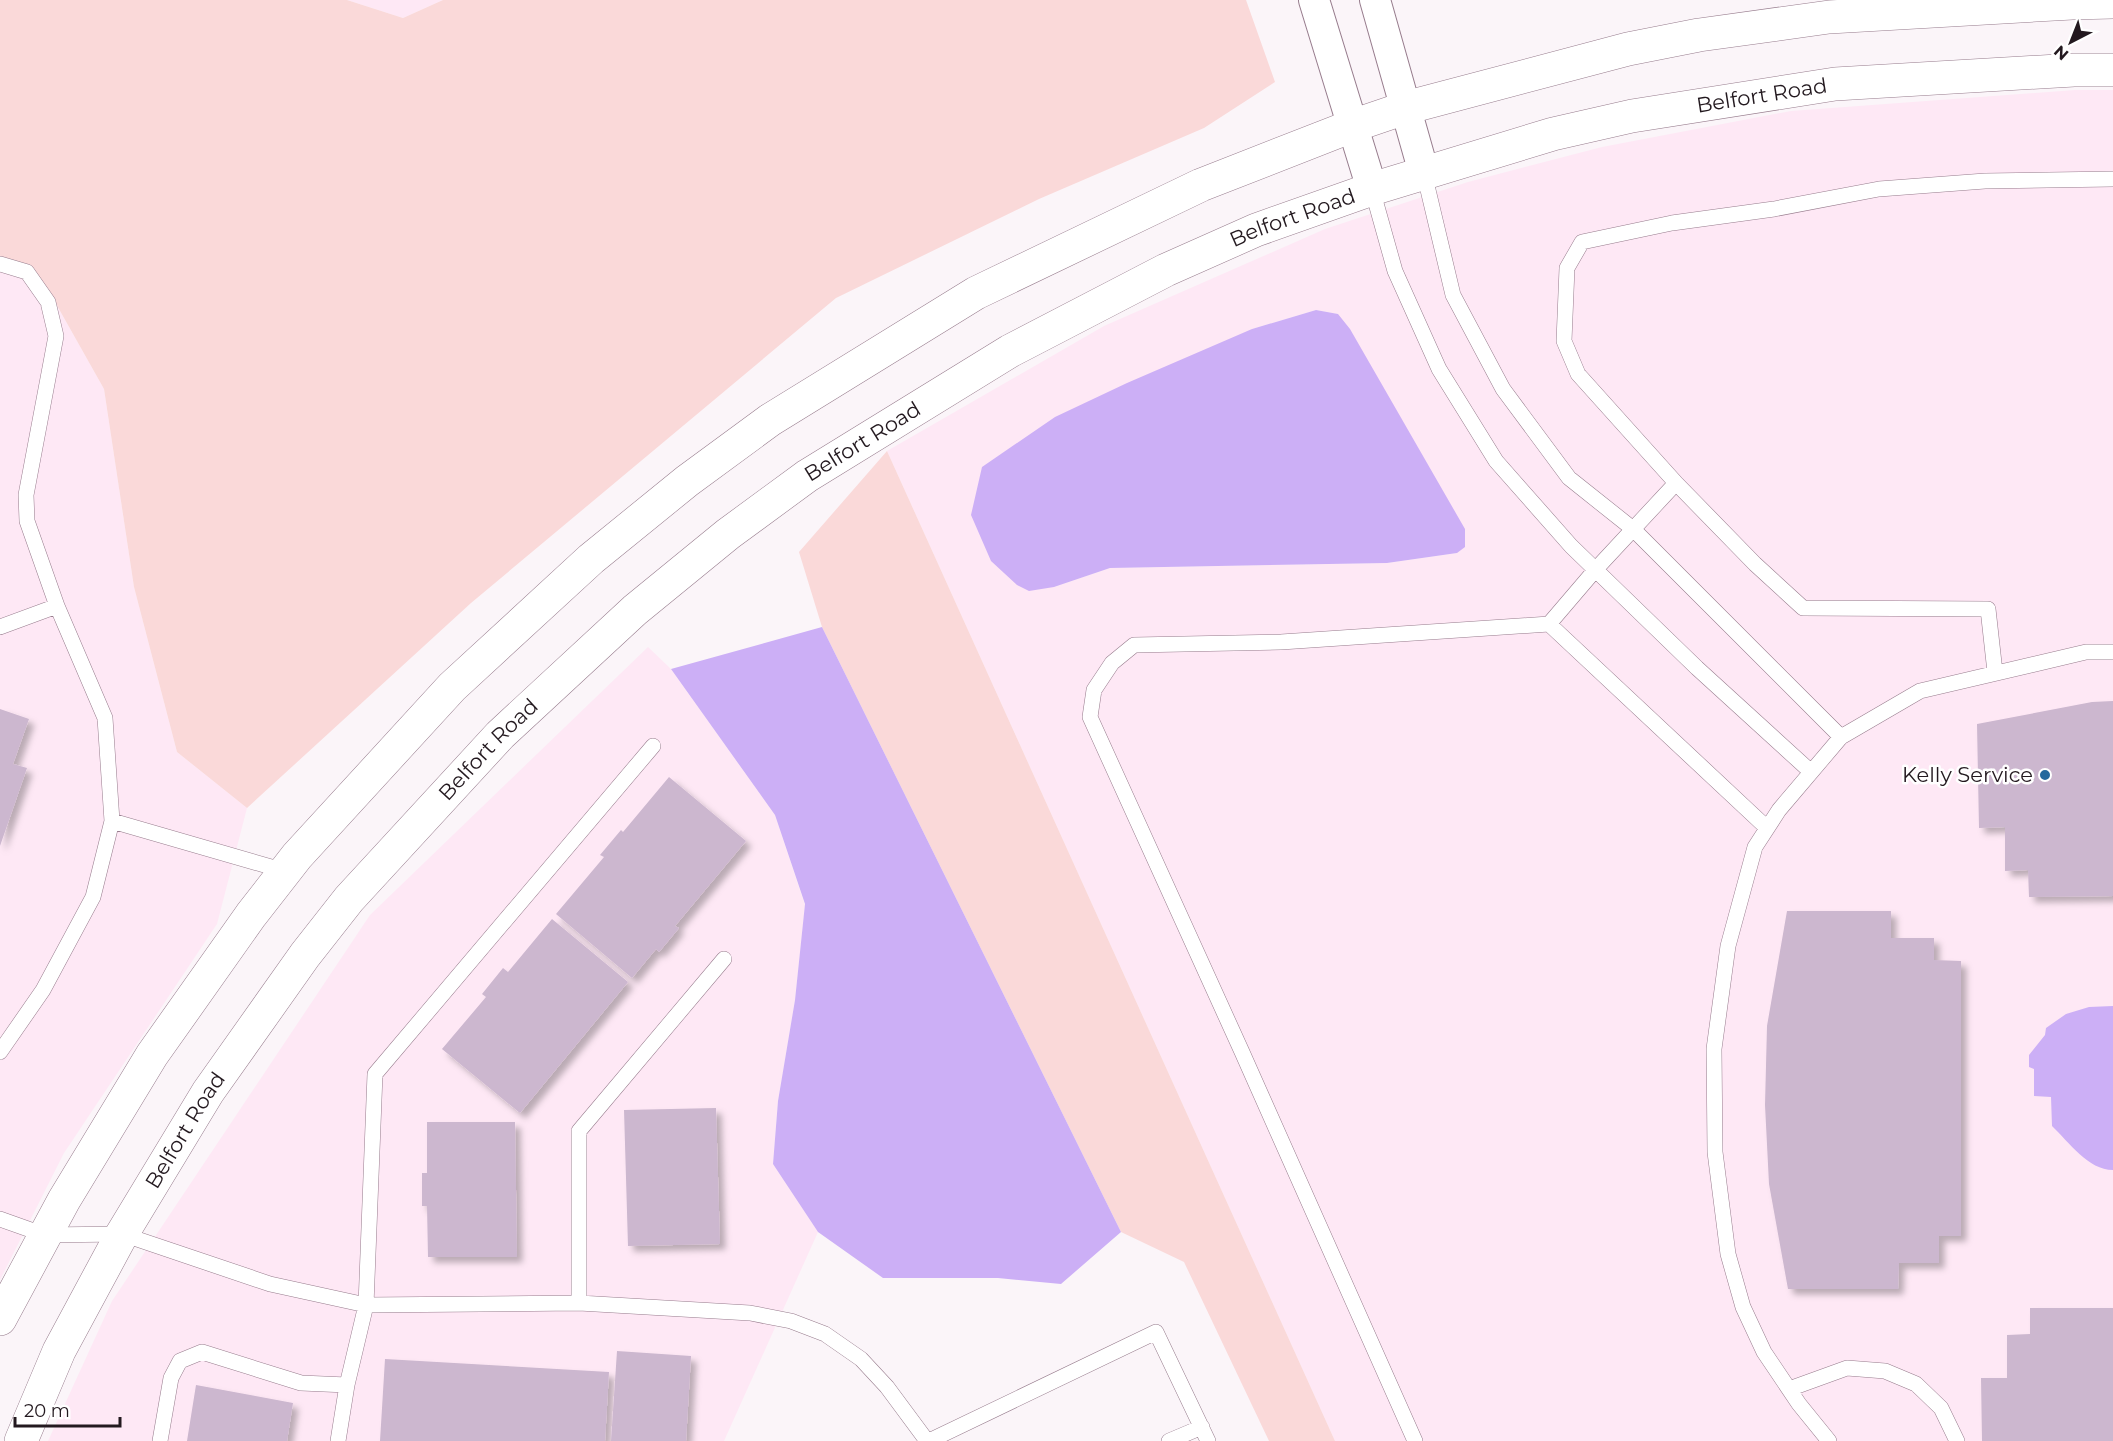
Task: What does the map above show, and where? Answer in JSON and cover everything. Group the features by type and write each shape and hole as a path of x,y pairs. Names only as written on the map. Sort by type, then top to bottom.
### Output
{"street":[{"path":"1314,0 1372,189"},
{"path":"1375,0 1424,172"},
{"path":"0,1320 64,1200 152,1055 285,871 452,687 582,567 687,481 770,420 976,293 1202,185 1352,126 1405,108 1628,49 1699,35 1829,17 2113,2"},
{"name":"Belfort Road","path":"21,1441 59,1351 122,1233 208,1092 305,956 349,899 500,735 635,610 728,534 807,476 1010,351 1166,270 1256,230 1424,172 1553,134 1632,116 1823,86 2113,70"}],"lane":[{"path":"1424,172 1453,295 1503,390 1569,478 1633,529 1841,737"},
{"path":"1995,672 1988,609 1803,608 1755,564 1676,483 1578,374 1564,341 1567,268 1582,242 1671,223 1774,209 1879,189 1974,181 2113,179"},
{"path":"1372,189 1395,271 1439,369 1496,461 1571,546 1697,668 1810,771"},
{"path":"0,264 27,272 48,302 56,336 26,495 27,521 57,606 105,718 112,821 93,897 43,990 0,1052"},
{"path":"1415,1441 1090,717 1094,690 1112,663 1134,645 1281,642 1549,624 1596,569 1676,483"},
{"path":"0,627 57,606"},
{"path":"1549,624 1767,828"},
{"path":"1829,1441 1764,1352 1743,1307 1728,1254 1715,1152 1714,1049 1728,946 1755,847 1810,771 1841,737 1920,691 2086,652 2113,652"},
{"path":"338,1441 347,1384 366,1305 375,1074 654,746"},
{"path":"112,821 285,871"},
{"path":"579,1303 579,1131 724,959"},
{"path":"0,1219 45,1235 122,1233 270,1284 366,1305 579,1303 750,1313 792,1321 825,1334 861,1359 887,1387 928,1441 1156,1332 1205,1434 1169,1441"},
{"path":"160,1441 171,1378 180,1361 202,1352 301,1383 347,1384"},
{"path":"1789,1389 1846,1368 1885,1371 1916,1384 1941,1408 1957,1441"}],"shaded area":[{"path":"0,0 347,0 403,18 443,0 1246,0 1275,82 1204,128 1039,199 836,298 471,603 247,808 177,752 134,587 104,389 46,286 0,264"},
{"path":"347,0 443,0 403,18"},
{"path":"2075,90 2113,90 2113,1441 1335,1441 887,451 1104,326 1325,229 1468,182 1602,147 1791,111","holes":["1316,310 1338,314 1457,553 1387,563 1110,568 1054,587 1252,329"]},
{"path":"0,264 46,286 104,389 134,587 177,752 247,808 217,924 64,1153 0,1280"},
{"path":"1316,310 1338,314 1350,329 1465,529 1465,547 1457,553 1387,563 1110,568 1054,587 1029,591 1017,585 991,561 971,515 982,467 1055,417 1127,383 1252,329"},
{"path":"887,451 1335,1441 1269,1441 1184,1262 1121,1232 822,627 799,552"},
{"path":"822,627 1121,1232 1061,1284 998,1278 883,1278 818,1232 773,1164 778,1101 795,1000 805,904 775,815 671,669"},
{"path":"648,647 671,669 775,815 805,905 795,1000 778,1101 773,1164 818,1232 724,1441 48,1441 112,1301 370,915"},
{"path":"2113,1006 2113,1170 2104,1169 2087,1160 2052,1126 2051,1097 2034,1096 2034,1069 2029,1067 2029,1055 2045,1035 2046,1028 2066,1014 2089,1007"}],"building":[{"name":"Kelly Service","path":"2113,701 2113,896 2029,897 2028,870 2005,871 2005,827 1979,828 1977,724 2092,702"},
{"path":"0,709 29,719 13,764 27,768 0,846"},
{"path":"669,777 746,841 675,926 679,928 659,952 656,949 632,978 556,914 604,857 600,855 621,830 623,832"},
{"path":"1787,911 1891,911 1891,938 1934,938 1934,960 1961,961 1961,1236 1939,1236 1939,1263 1899,1263 1898,1289 1788,1289 1769,1184 1765,1105 1767,1026"},
{"path":"552,919 628,982 520,1113 442,1049 486,997 482,994 503,968 508,972"},
{"path":"716,1108 720,1244 628,1246 624,1110"},
{"path":"427,1122 515,1122 517,1257 428,1257 427,1206 422,1206 422,1173 427,1173"},
{"path":"2030,1308 2113,1308 2113,1441 1982,1441 1981,1378 2007,1378 2007,1335 2030,1334"},
{"path":"617,1351 691,1356 686,1441 611,1441"},
{"path":"385,1359 609,1372 605,1441 380,1441"},
{"path":"196,1385 293,1403 287,1441 187,1441"}],"place":[{"name":"Kelly Service","path":"2045,775"}]}
